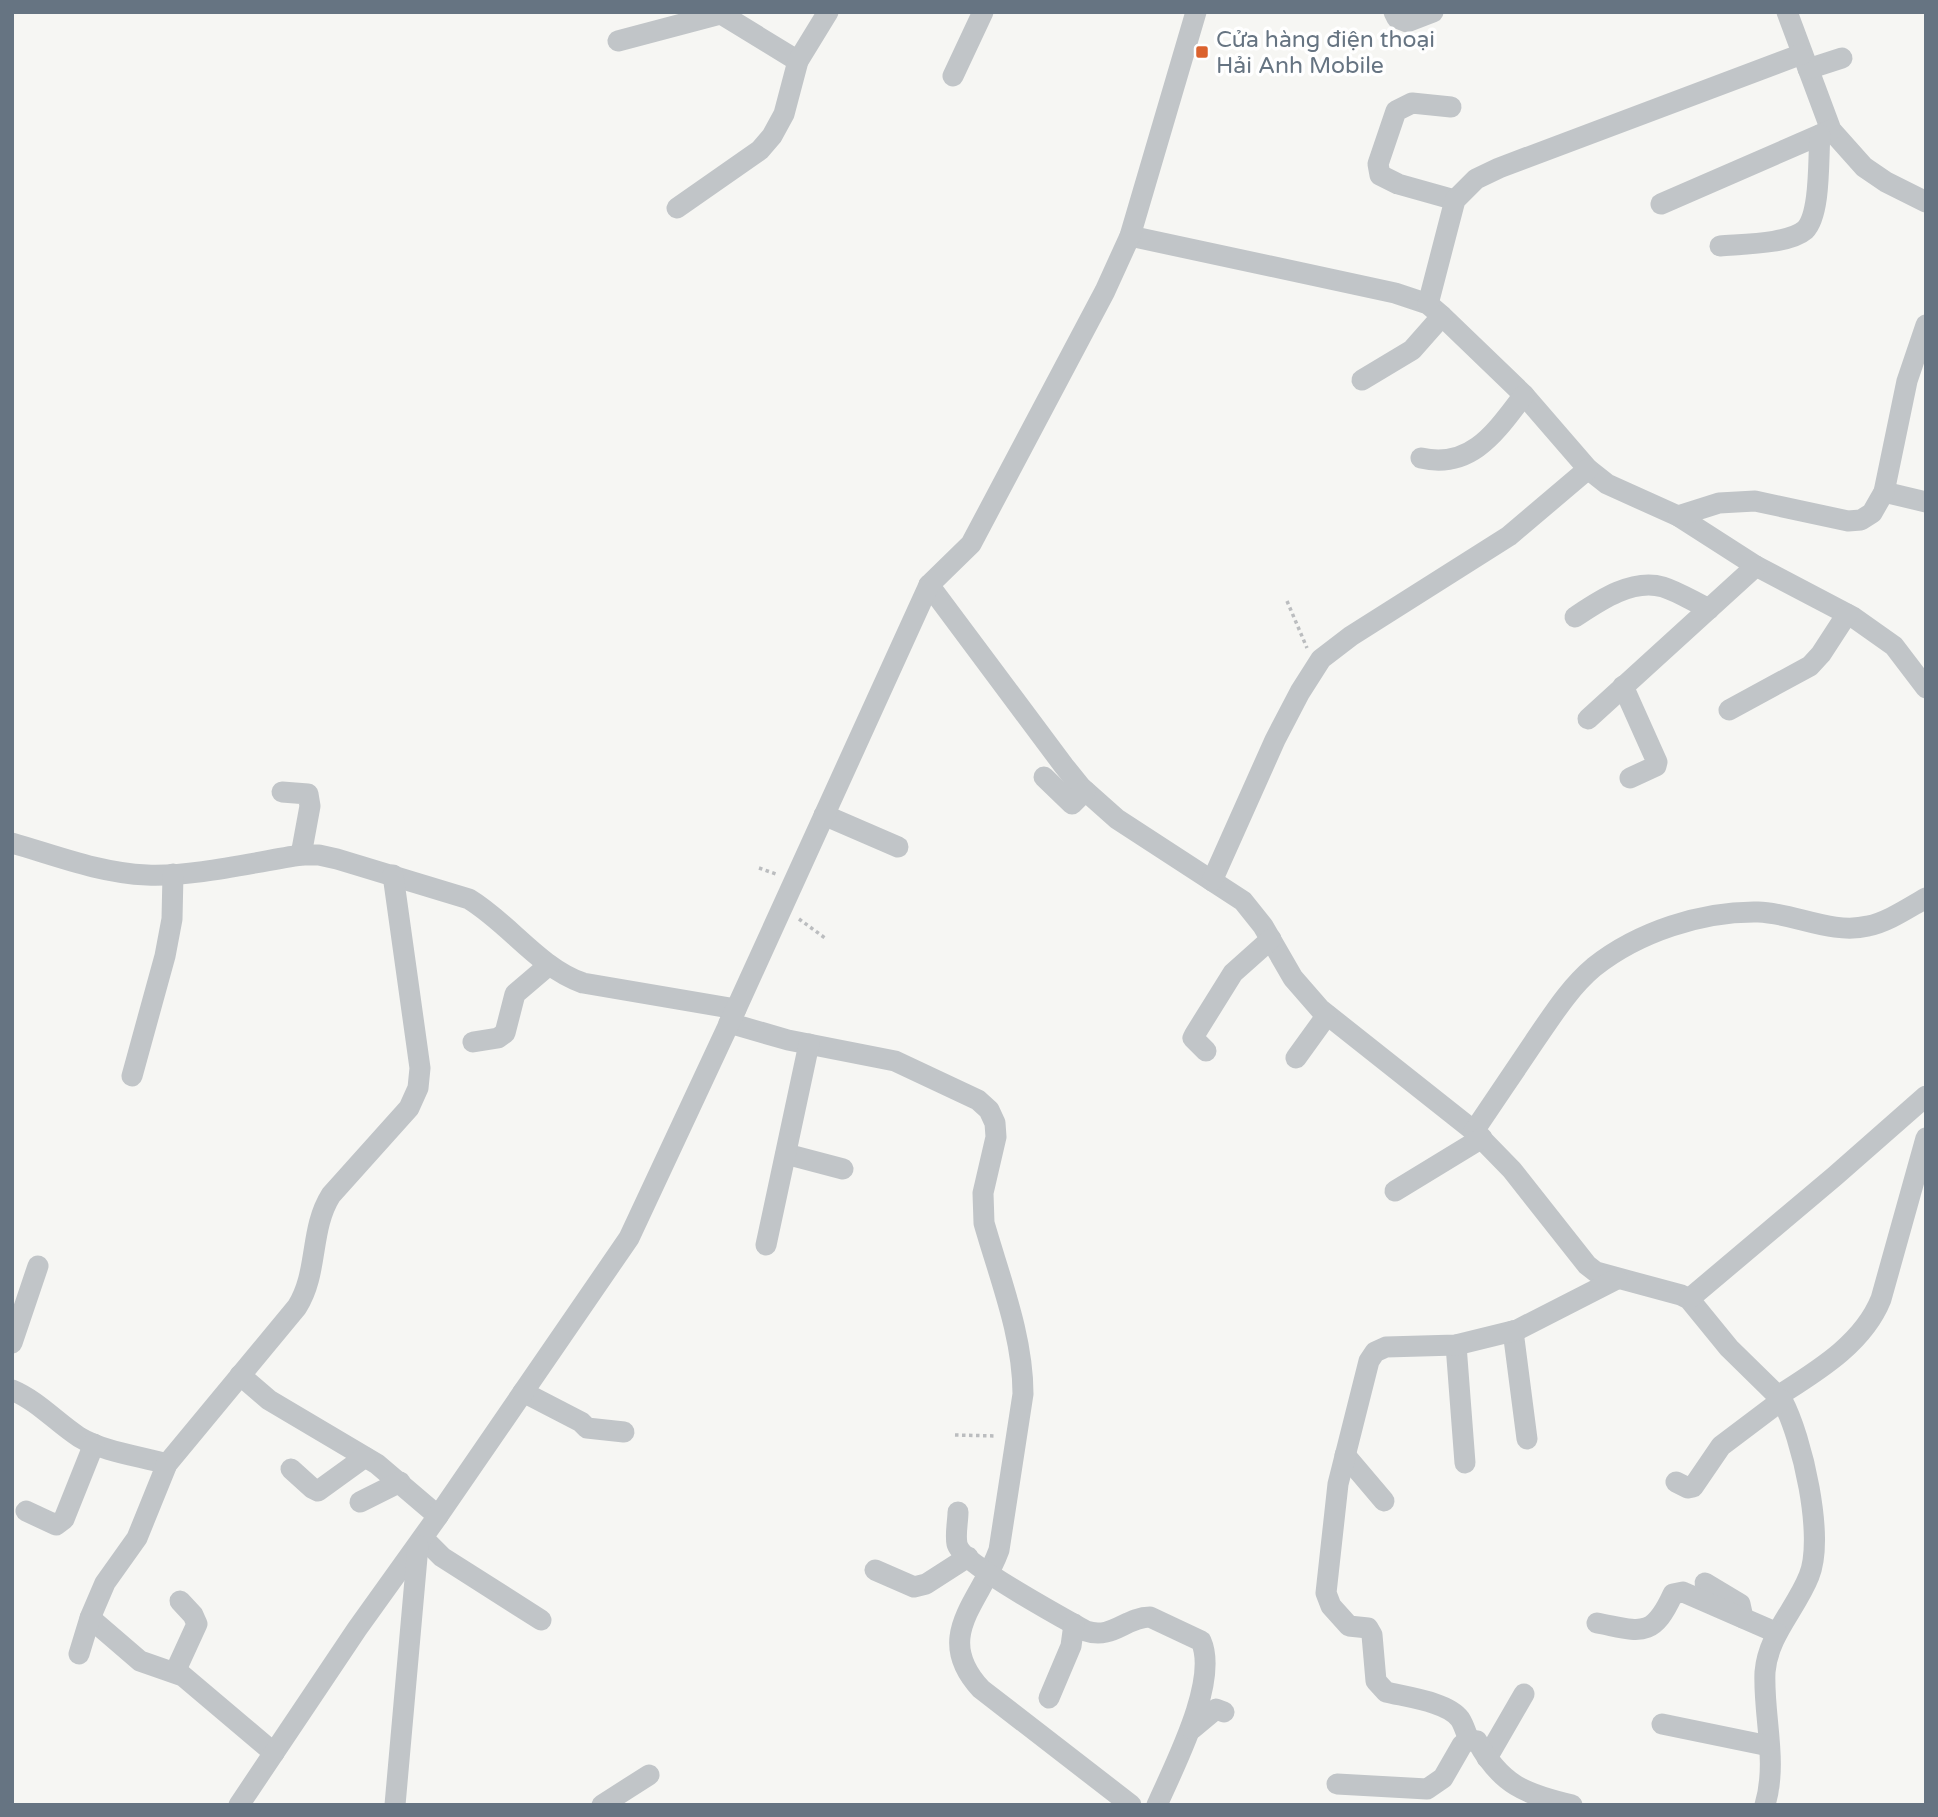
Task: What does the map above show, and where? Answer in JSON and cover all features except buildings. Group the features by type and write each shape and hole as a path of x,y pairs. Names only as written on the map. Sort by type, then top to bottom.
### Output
{"street":[{"path":"677,208 760,150 772,136 783,114 798,61 828,12"},
{"path":"953,76 983,12"},
{"path":"239,1805 357,1629 421,1541 629,1238 929,585 971,544 1105,291 1130,236 1196,12"},
{"path":"1394,12 1397,18 1407,22 1433,12"},
{"path":"1720,246 1786,238 1803,231 1811,222 1825,132 1805,61 1787,12"},
{"path":"618,41 719,13 798,61"},
{"path":"1362,380 1412,349 1435,310 1455,200 1476,179 1499,168 1805,61 1842,58"},
{"path":"1451,107 1412,103 1396,111 1378,164 1380,175 1398,184 1455,200"},
{"path":"1825,132 1864,167 1886,182 1926,202"},
{"path":"1661,204 1825,132"},
{"path":"1130,236 1395,293 1435,310 1524,395 1588,469 1607,484 1678,516 1756,566 1847,614 1894,646 1926,688"},
{"path":"1678,516 1719,503 1755,501 1847,521 1861,520 1872,513 1884,492 1908,381 1926,325"},
{"path":"1422,458 1438,462 1475,452 1498,430 1524,395"},
{"path":"1212,881 1275,740 1321,659 1351,636 1509,536 1588,469"},
{"path":"1884,492 1926,502"},
{"path":"1588,719 1756,566"},
{"path":"929,585 1085,791 1117,819 1243,901 1254,913 1305,994 1478,1134 1522,1182 1587,1265 1596,1272 1689,1299 1738,1358 1780,1398 1788,1411 1806,1468 1816,1543 1815,1561 1809,1578 1777,1633 1765,1672 1770,1783 1765,1805"},
{"path":"1575,617 1611,594 1643,586 1662,586 1709,609"},
{"path":"1729,710 1810,666 1847,614"},
{"path":"1623,687 1657,762 1656,766 1630,778"},
{"path":"1044,777 1072,804 1085,791"},
{"path":"282,792 308,794 310,806 301,855"},
{"path":"824,816 898,847"},
{"path":"12,843 97,869 137,874 173,874 301,855 337,859 469,899 485,909 566,977 733,1016 772,1036 895,1061 978,1100 989,1110 995,1123 996,1138 982,1208 1019,1345 1023,1394 999,1550 962,1624 958,1641 960,1658 981,1689 1131,1805"},
{"path":"131,1076 166,956 172,919 173,874"},
{"path":"79,1654 105,1583 138,1538 167,1464 297,1307 306,1292 311,1274 322,1209 331,1195 409,1108 418,1088 420,1068 393,875"},
{"path":"1395,1191 1478,1134 1565,997 1594,967 1633,942 1672,926 1715,915 1759,912 1843,928 1868,926 1890,918 1926,898"},
{"path":"1206,1051 1194,1042 1195,1034 1233,973 1271,939"},
{"path":"473,1041 498,1038 505,1033 515,994 549,965"},
{"path":"1296,1058 1328,1015"},
{"path":"766,1245 809,1044"},
{"path":"1689,1299 1926,1096"},
{"path":"1675,1482 1688,1488 1693,1487 1721,1446 1780,1398 1831,1362 1874,1316 1926,1138"},
{"path":"786,1154 843,1169"},
{"path":"12,1343 38,1266"},
{"path":"1469,1740 1461,1720 1453,1712 1443,1706 1386,1692 1380,1686 1376,1681 1372,1635 1368,1628 1349,1626 1331,1606 1326,1593 1338,1485 1369,1361 1375,1352 1386,1347 1456,1345 1513,1331 1617,1279"},
{"path":"1513,1331 1527,1440"},
{"path":"1456,1345 1465,1463"},
{"path":"240,1375 269,1400 365,1457 400,1482 438,1516"},
{"path":"12,1390 94,1444 167,1464"},
{"path":"523,1392 587,1428 624,1432"},
{"path":"26,1511 56,1525 61,1523 94,1444"},
{"path":"1345,1455 1384,1501"},
{"path":"291,1469 318,1491 365,1457"},
{"path":"360,1502 400,1482"},
{"path":"958,1512 957,1545 968,1557 989,1574 1074,1624 1095,1634 1104,1634 1141,1617 1150,1617 1201,1641 1206,1655 1196,1718 1157,1805"},
{"path":"421,1541 541,1620"},
{"path":"395,1805 421,1541"},
{"path":"875,1570 915,1587 926,1584 968,1557"},
{"path":"1705,1583 1740,1604 1743,1618"},
{"path":"1597,1623 1638,1631 1650,1627 1673,1594 1683,1592 1777,1633"},
{"path":"175,1672 197,1623 180,1601"},
{"path":"90,1618 140,1661 175,1672 191,1682 274,1753"},
{"path":"1049,1698 1071,1646 1074,1624"},
{"path":"1487,1758 1524,1695"},
{"path":"1191,1730 1214,1710 1224,1712"},
{"path":"1662,1724 1769,1746"},
{"path":"1338,1784 1427,1788 1444,1778 1462,1745 1469,1740 1478,1741 1490,1764 1514,1786 1546,1799 1572,1805"},
{"path":"602,1805 649,1776"}],"path":[{"path":"1287,601 1316,668"},
{"path":"782,907 825,937"},
{"path":"955,1435 1016,1437"}],"place":[{"name":"Cửa hàng điện thoại Hải Anh Mobile","path":"1202,52"}]}
